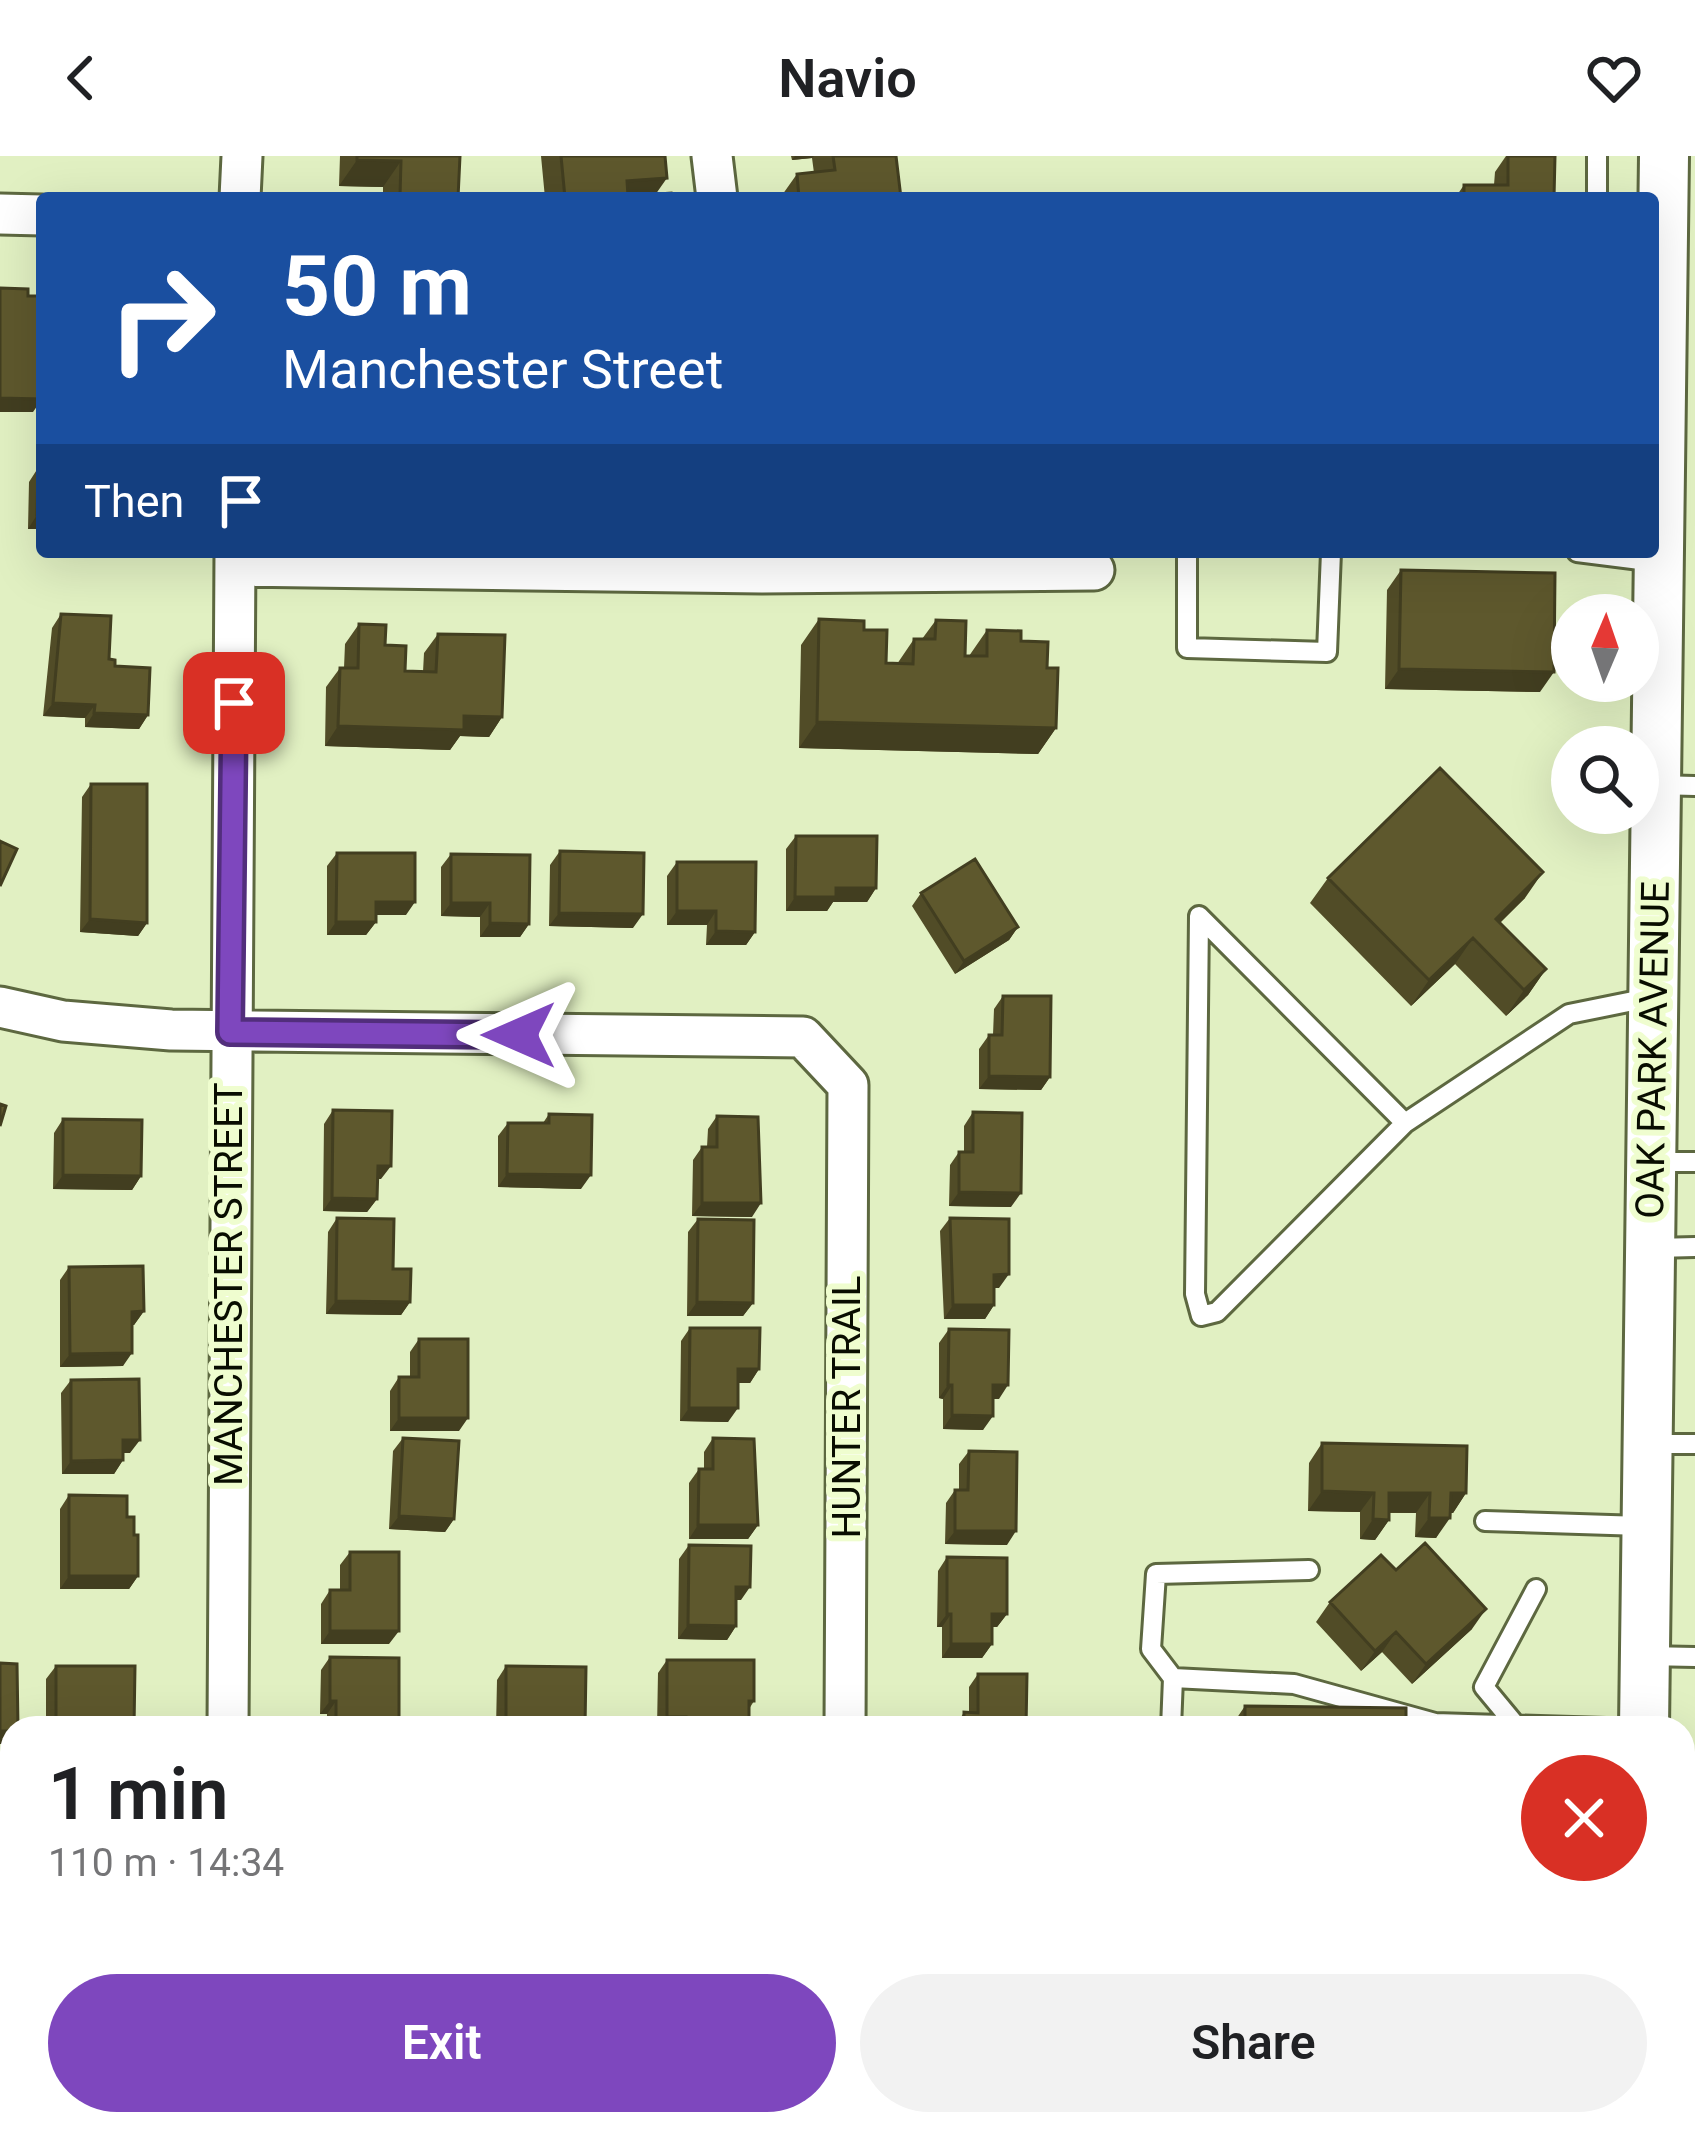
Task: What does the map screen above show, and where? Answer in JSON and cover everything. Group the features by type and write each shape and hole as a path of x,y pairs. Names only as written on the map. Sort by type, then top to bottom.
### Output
{"street":[{"path":"240,192 242,156"},
{"path":"712,156 716,192"},
{"name":"OAK PARK AVENUE","path":"1644,1716 1647,1527 1671,1444 1673,1162 1653,997 1676,786 1659,563 1669,465 1664,156"},
{"path":"0,214 36,215"},
{"path":"235,559 761,562 1094,570"},
{"name":"MANCHESTER STREET","path":"228,1716 235,559"},
{"path":"0,1007 113,1028 230,1032"},
{"name":"HUNTER TRAIL","path":"230,1032 802,1037 848,1085 845,1716"}],"lane":[{"path":"1597,156 1597,192"},
{"path":"1187,558 1186,648 1327,652 1331,558"},
{"path":"1622,558 1659,563"},
{"path":"1406,1124 1198,916 1196,1294 1201,1316 1217,1312 1406,1124 1569,1014 1653,997"},
{"path":"1485,1521 1647,1527"},
{"path":"1171,1716 1173,1678 1151,1649 1156,1574 1309,1570"},
{"path":"1506,1716 1484,1687 1536,1589"},
{"path":"1645,1655 1695,1657"},
{"path":"1173,1678 1294,1684 1404,1716"}],"building":[{"path":"357,156 460,156 458,192 400,192 401,161 357,160"},
{"path":"561,156 665,156 667,178 627,181 628,192 564,192"},
{"path":"833,156 896,156 900,192 798,192 797,174 835,170"},
{"path":"1508,156 1555,156 1554,192 1464,192 1464,185 1508,185"},
{"path":"0,288 28,289 28,296 36,296 36,399 0,398"},
{"path":"1401,570 1555,573 1551,672 1399,669"},
{"path":"61,614 111,616 109,659 115,660 115,666 150,668 148,715 94,713 95,705 53,703"},
{"path":"819,619 864,621 864,630 887,630 886,663 913,664 914,639 935,639 936,620 966,621 965,656 987,656 987,630 1021,631 1021,641 1048,642 1047,668 1058,668 1056,728 817,722"},
{"path":"359,624 386,625 385,645 406,646 405,671 436,672 438,634 505,635 502,717 464,716 464,730 338,726 340,668 358,668"},
{"path":"1440,768 1543,872 1496,919 1546,969 1524,990 1473,938 1429,980 1328,878"},
{"path":"91,784 147,784 147,923 90,919"},
{"path":"796,836 877,836 876,888 836,888 836,897 795,897"},
{"path":"0,841 17,849 0,886"},
{"path":"560,851 644,853 643,914 559,913"},
{"path":"337,853 415,853 415,902 376,902 376,922 336,922"},
{"path":"451,854 530,855 529,924 490,923 490,903 451,903"},
{"path":"975,859 1018,927 964,961 921,893"},
{"path":"677,862 756,862 755,932 716,931 716,911 677,911"},
{"path":"1003,996 1051,996 1050,1077 989,1076 989,1035 1002,1035"},
{"path":"333,1110 392,1111 391,1166 378,1166 377,1199 332,1198"},
{"path":"973,1112 1022,1113 1021,1193 959,1192 959,1152 973,1152"},
{"path":"549,1114 592,1115 591,1175 507,1174 508,1123 549,1123"},
{"path":"717,1116 758,1117 761,1203 702,1203 702,1147 717,1147"},
{"path":"63,1119 142,1120 141,1176 63,1175"},
{"path":"337,1218 394,1219 393,1269 411,1269 410,1302 336,1301"},
{"path":"950,1218 1009,1219 1009,1274 994,1275 994,1305 953,1305"},
{"path":"698,1219 754,1220 753,1303 697,1302"},
{"path":"143,1266 144,1311 132,1312 132,1353 70,1354 69,1267"},
{"path":"690,1328 760,1328 759,1369 738,1369 738,1408 689,1408"},
{"path":"949,1329 1009,1330 1008,1385 993,1385 993,1416 952,1415"},
{"path":"419,1339 468,1339 468,1418 399,1418 399,1377 419,1377"},
{"path":"139,1379 140,1440 123,1440 123,1460 71,1461 71,1380"},
{"path":"403,1438 459,1441 454,1519 399,1516"},
{"path":"713,1438 754,1439 758,1525 698,1525 699,1469 713,1469"},
{"path":"1322,1443 1467,1446 1466,1493 1451,1493 1450,1518 1429,1518 1430,1493 1389,1493 1389,1520 1373,1519 1374,1493 1322,1491"},
{"path":"969,1451 1017,1452 1016,1531 955,1531 955,1490 968,1490"},
{"path":"69,1495 127,1496 127,1517 134,1517 134,1535 138,1535 138,1576 69,1576"},
{"path":"1425,1543 1486,1609 1426,1664 1396,1632 1375,1651 1330,1602 1381,1555 1396,1570"},
{"path":"689,1545 751,1546 750,1587 736,1587 736,1626 688,1625"},
{"path":"350,1552 399,1552 399,1631 330,1631 330,1590 350,1590"},
{"path":"947,1557 1007,1558 1007,1614 992,1614 992,1644 951,1644"},
{"path":"330,1657 399,1658 399,1716 336,1716 336,1701 330,1701"},
{"path":"667,1660 754,1660 754,1701 749,1701 749,1716 667,1716"},
{"path":"0,1663 17,1664 18,1716 0,1716"},
{"path":"56,1666 135,1666 134,1716 56,1716"},
{"path":"506,1666 586,1667 585,1716 506,1716"},
{"path":"978,1674 1027,1674 1026,1716 964,1716 964,1712 978,1713"},
{"path":"1245,1706 1406,1708 1406,1716 1245,1716"}],"route":[{"path":"234,703 230,1032 519,1035"}]}
